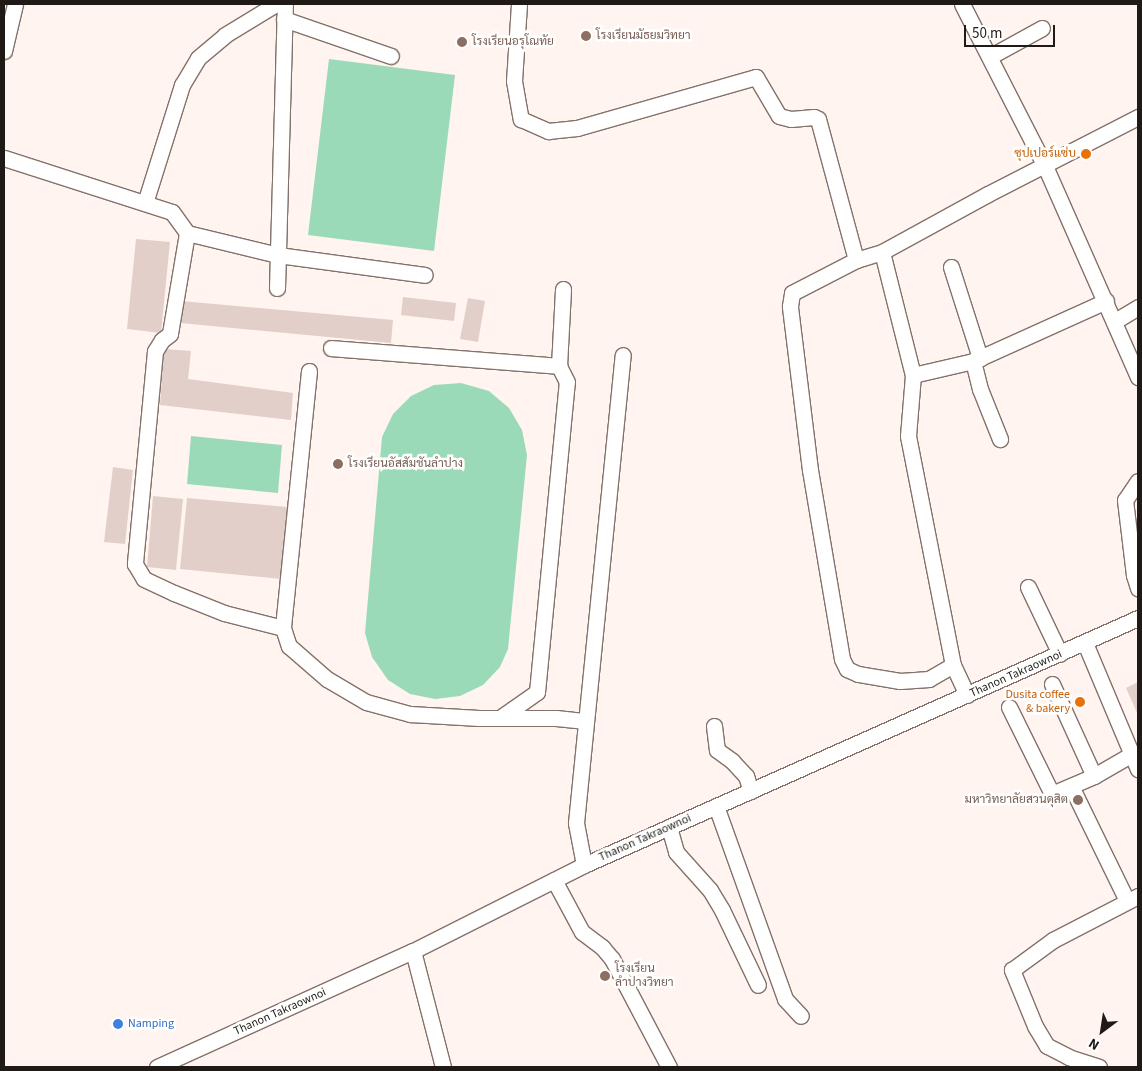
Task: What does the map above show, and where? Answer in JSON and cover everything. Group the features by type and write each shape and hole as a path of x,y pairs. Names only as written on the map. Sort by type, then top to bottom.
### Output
{"street":[{"path":"4,51 15,4"},
{"path":"145,203 182,85 198,58 224,36 276,4"},
{"path":"278,288 285,4"},
{"path":"519,4 514,80 521,119 548,132 577,128 756,77 779,116 791,119 814,117 818,119 856,260"},
{"path":"962,4 991,56 1045,166 1138,376"},
{"path":"284,19 391,56"},
{"path":"991,56 1042,28"},
{"path":"953,665 929,679 900,681 858,674 847,669 842,659 810,470 790,306 792,293 856,260 882,252 988,194 1138,117"},
{"path":"4,158 172,212 187,233 278,255 425,275"},
{"path":"187,233 170,334 162,340 155,351 135,564 144,579 174,594 224,613 283,628"},
{"path":"882,252 913,375 908,436 953,665 967,695"},
{"path":"952,267 976,359 980,388 1000,440"},
{"path":"536,718 567,382 559,366 563,288"},
{"path":"913,375 976,359 1106,301"},
{"path":"1115,321 1138,307"},
{"path":"331,348 559,366"},
{"path":"584,865 576,823 624,355"},
{"path":"309,371 283,628 289,646 327,679 366,702 410,714 586,721"},
{"path":"1138,481 1125,500 1134,575 1138,588"},
{"path":"1028,587 1060,654"},
{"name":"Thanon Takraownoi","path":"157,1067 413,951 584,865 1086,643 1138,618"},
{"path":"1086,643 1138,769"},
{"path":"1052,684 1094,776"},
{"path":"500,718 537,692"},
{"path":"1009,707 1052,794 1094,776 1132,754"},
{"path":"714,726 716,750 732,761 746,776 751,791"},
{"path":"1071,786 1133,898 1053,940 1012,970 1035,1026 1047,1046 1069,1057 1099,1067"},
{"path":"716,806 785,999 801,1016"},
{"path":"669,827 676,852 710,890 722,910 758,985"},
{"path":"554,880 582,932 602,947 612,959 669,1067"},
{"path":"413,951 443,1067"}],"green space":[{"path":"329,59 455,75 434,251 308,235"},
{"path":"461,383 489,391 509,408 522,430 527,455 508,649 500,667 483,685 460,696 435,699 410,694 388,680 372,657 365,633 382,437 393,414 411,396 434,385"},
{"path":"191,436 282,445 278,493 187,484"}],"building":[{"path":"136,239 170,242 161,333 127,329"},
{"path":"403,297 456,303 454,321 401,315"},
{"path":"468,298 485,301 478,342 460,339"},
{"path":"181,301 393,320 391,343 180,323"},
{"path":"164,349 191,351 188,379 293,393 291,420 160,405"},
{"path":"113,467 133,470 125,544 104,542"},
{"path":"153,496 183,499 176,570 147,567"},
{"path":"187,498 288,507 281,579 180,569"},
{"path":"1138,682 1138,715 1126,688"}],"place":[{"name":"โรงเรียนมัธยมวิทยา","path":"586,36"},
{"name":"โรงเรียนอรุโณทัย","path":"462,42"},
{"name":"ซุปเปอร์แซ่บ","path":"1086,154"},
{"name":"โรงเรียนอัสสัมชันลำปาง","path":"338,464"},
{"name":"Dusita coffee & bakery","path":"1080,702"},
{"name":"มหาวิทยาลัยสวนดุสิต","path":"1078,800"},
{"name":"โรงเรียน ลำปางวิทยา","path":"605,976"},
{"name":"Namping","path":"118,1024"}]}
